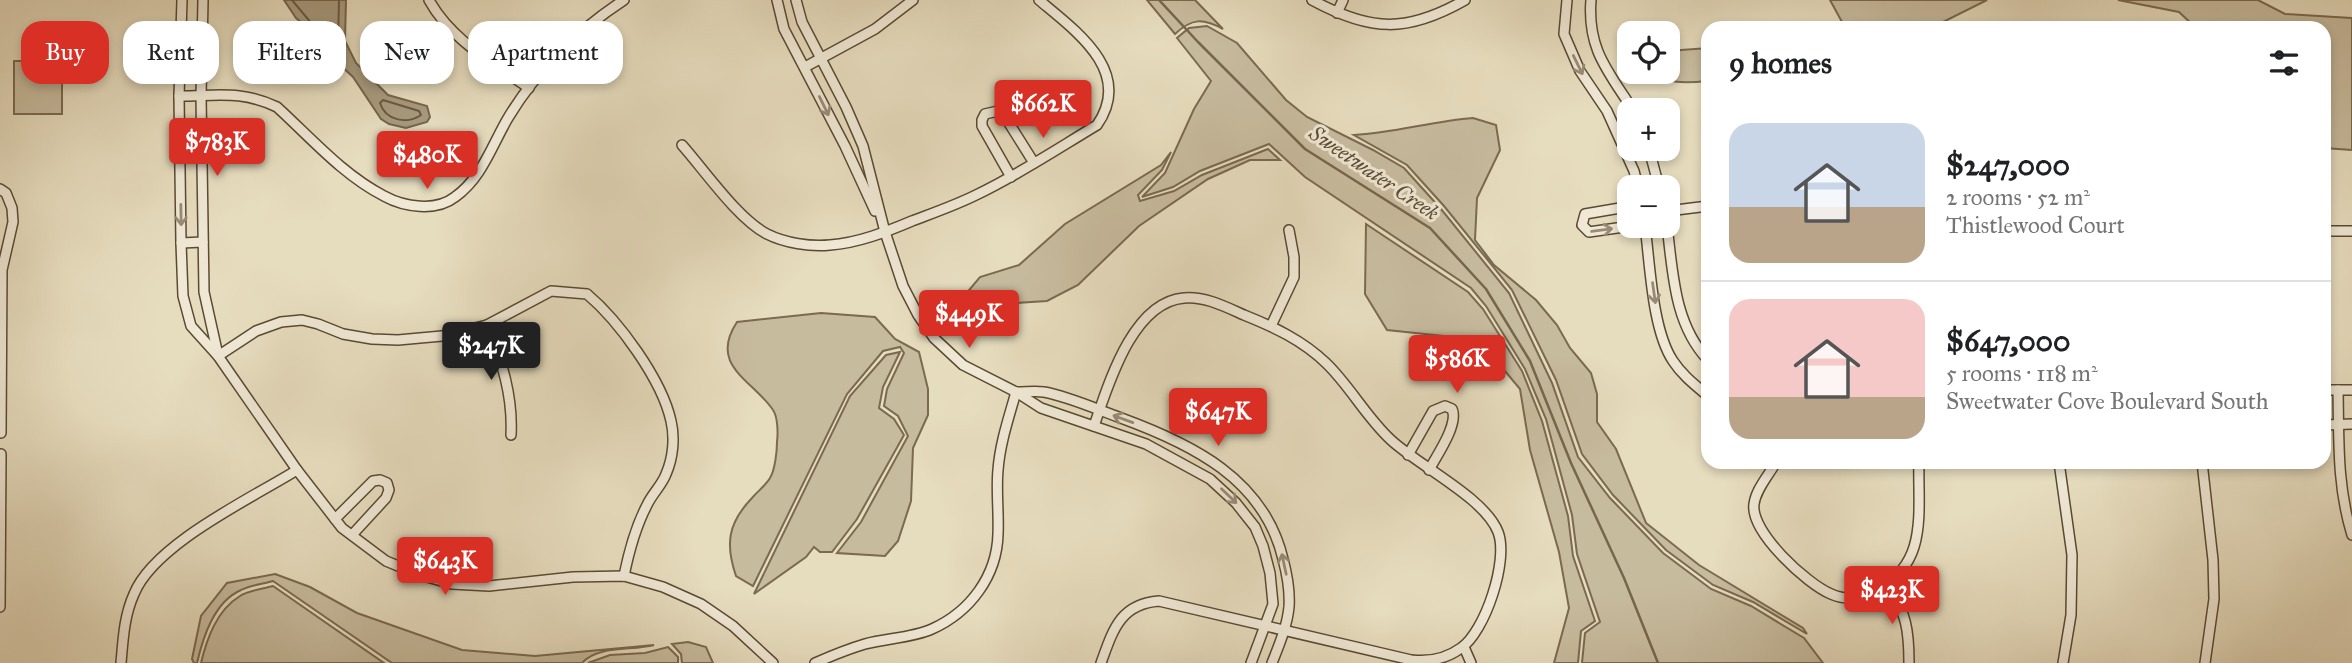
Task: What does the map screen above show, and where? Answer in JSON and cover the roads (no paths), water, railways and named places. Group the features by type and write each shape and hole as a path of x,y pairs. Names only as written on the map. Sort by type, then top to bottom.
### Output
{"street":[{"path":"182,0 179,96 181,243 183,296 191,326 218,356 297,470 335,519 386,561 452,584 489,586 573,577 624,576 663,587 701,604 733,626 773,663"},
{"path":"203,0 201,96 204,292 218,356"},
{"path":"429,0 445,25 461,40 529,88"},
{"path":"776,0 785,29 845,146 885,232"},
{"path":"796,0 802,22 863,146 885,232 903,286 934,338 963,365 1041,408 1146,444 1210,479 1237,503 1255,527 1270,573 1273,604 1251,663"},
{"path":"805,66 875,29 913,0"},
{"path":"682,145 746,218 766,233 807,244 829,246 855,241 885,232 974,196 1097,125 1105,114 1110,98 1109,83 1103,65 1093,50 1039,0"},
{"path":"1312,0 1362,22 1397,26 1443,13 1465,0"},
{"path":"1337,13 1343,0"},
{"path":"1567,0 1564,34 1580,71 1607,111 1635,175"},
{"path":"1591,0 1589,22 1595,50 1625,98"},
{"path":"179,96 244,95 277,107 362,184 386,198 407,205 427,206 453,199 468,186 481,169 509,116 529,88 563,48 618,1"},
{"path":"1011,177 982,126 985,114 998,111 1004,115 1034,163"},
{"path":"0,189 6,193 12,208 13,222 2,270 1,433"},
{"path":"1680,210 1701,207"},
{"path":"1617,209 1585,214 1582,225 1589,232 1617,228"},
{"path":"1271,326 1294,277 1294,257 1289,230"},
{"path":"2331,231 2352,231"},
{"path":"1647,238 1662,335 1671,359 1685,377 1701,390"},
{"path":"1668,238 1676,298 1686,327 1701,352"},
{"path":"181,243 203,242"},
{"path":"218,356 256,331 281,322 302,320 343,334 372,339 398,340 442,336 486,325 551,291 587,294 624,332 662,395 672,422 673,453 666,476 646,506 632,537 624,576"},
{"path":"1094,426 1109,378 1126,345 1143,323 1164,304 1183,298 1212,301 1295,338 1327,364 1364,410 1408,455 1491,518 1499,534 1500,560 1497,582 1478,628 1464,647 1439,661 1411,660 1159,601 1145,602 1126,613 1114,628 1101,663"},
{"path":"486,325 504,371 512,415 511,435"},
{"path":"2331,390 2352,390"},
{"path":"2338,390 2342,494 2352,535"},
{"path":"1016,392 1044,392 1152,429 1220,466 1248,492 1269,518 1279,541 1286,571 1289,605 1285,631 1272,663"},
{"path":"815,663 865,644 929,631 970,604 988,575 995,554 998,537 998,470 1002,442 1016,392"},
{"path":"1408,455 1433,411 1445,406 1452,409 1455,414 1454,424 1429,470"},
{"path":"2331,425 2352,425"},
{"path":"0,607 1,454"},
{"path":"1210,479 1220,466"},
{"path":"1772,469 1754,504 1760,529 1772,547 1817,586 1832,595 1852,598 1871,594 1888,585 1899,574 1914,547 1918,520 1919,469"},
{"path":"2060,469 2073,555 2071,615 2063,663"},
{"path":"2203,469 2213,560 2214,599 2205,663"},
{"path":"121,663 127,615 134,591 158,561 197,531 297,470"},
{"path":"335,519 373,481 387,483 390,490 386,498 352,535"},
{"path":"1888,585 1902,607 1907,621 1909,663"},
{"path":"1464,647 1471,663"}],"water":[{"path":"284,0 346,0 345,21 300,21"},
{"path":"346,43 360,67 360,84 377,84 388,95 427,106 430,117 427,122 406,128 389,124 381,119 346,70"}],"waterway":[{"name":"Sweetwater Creek","path":"1159,0 1305,149 1430,228 1486,289 1530,361 1658,663"}]}
